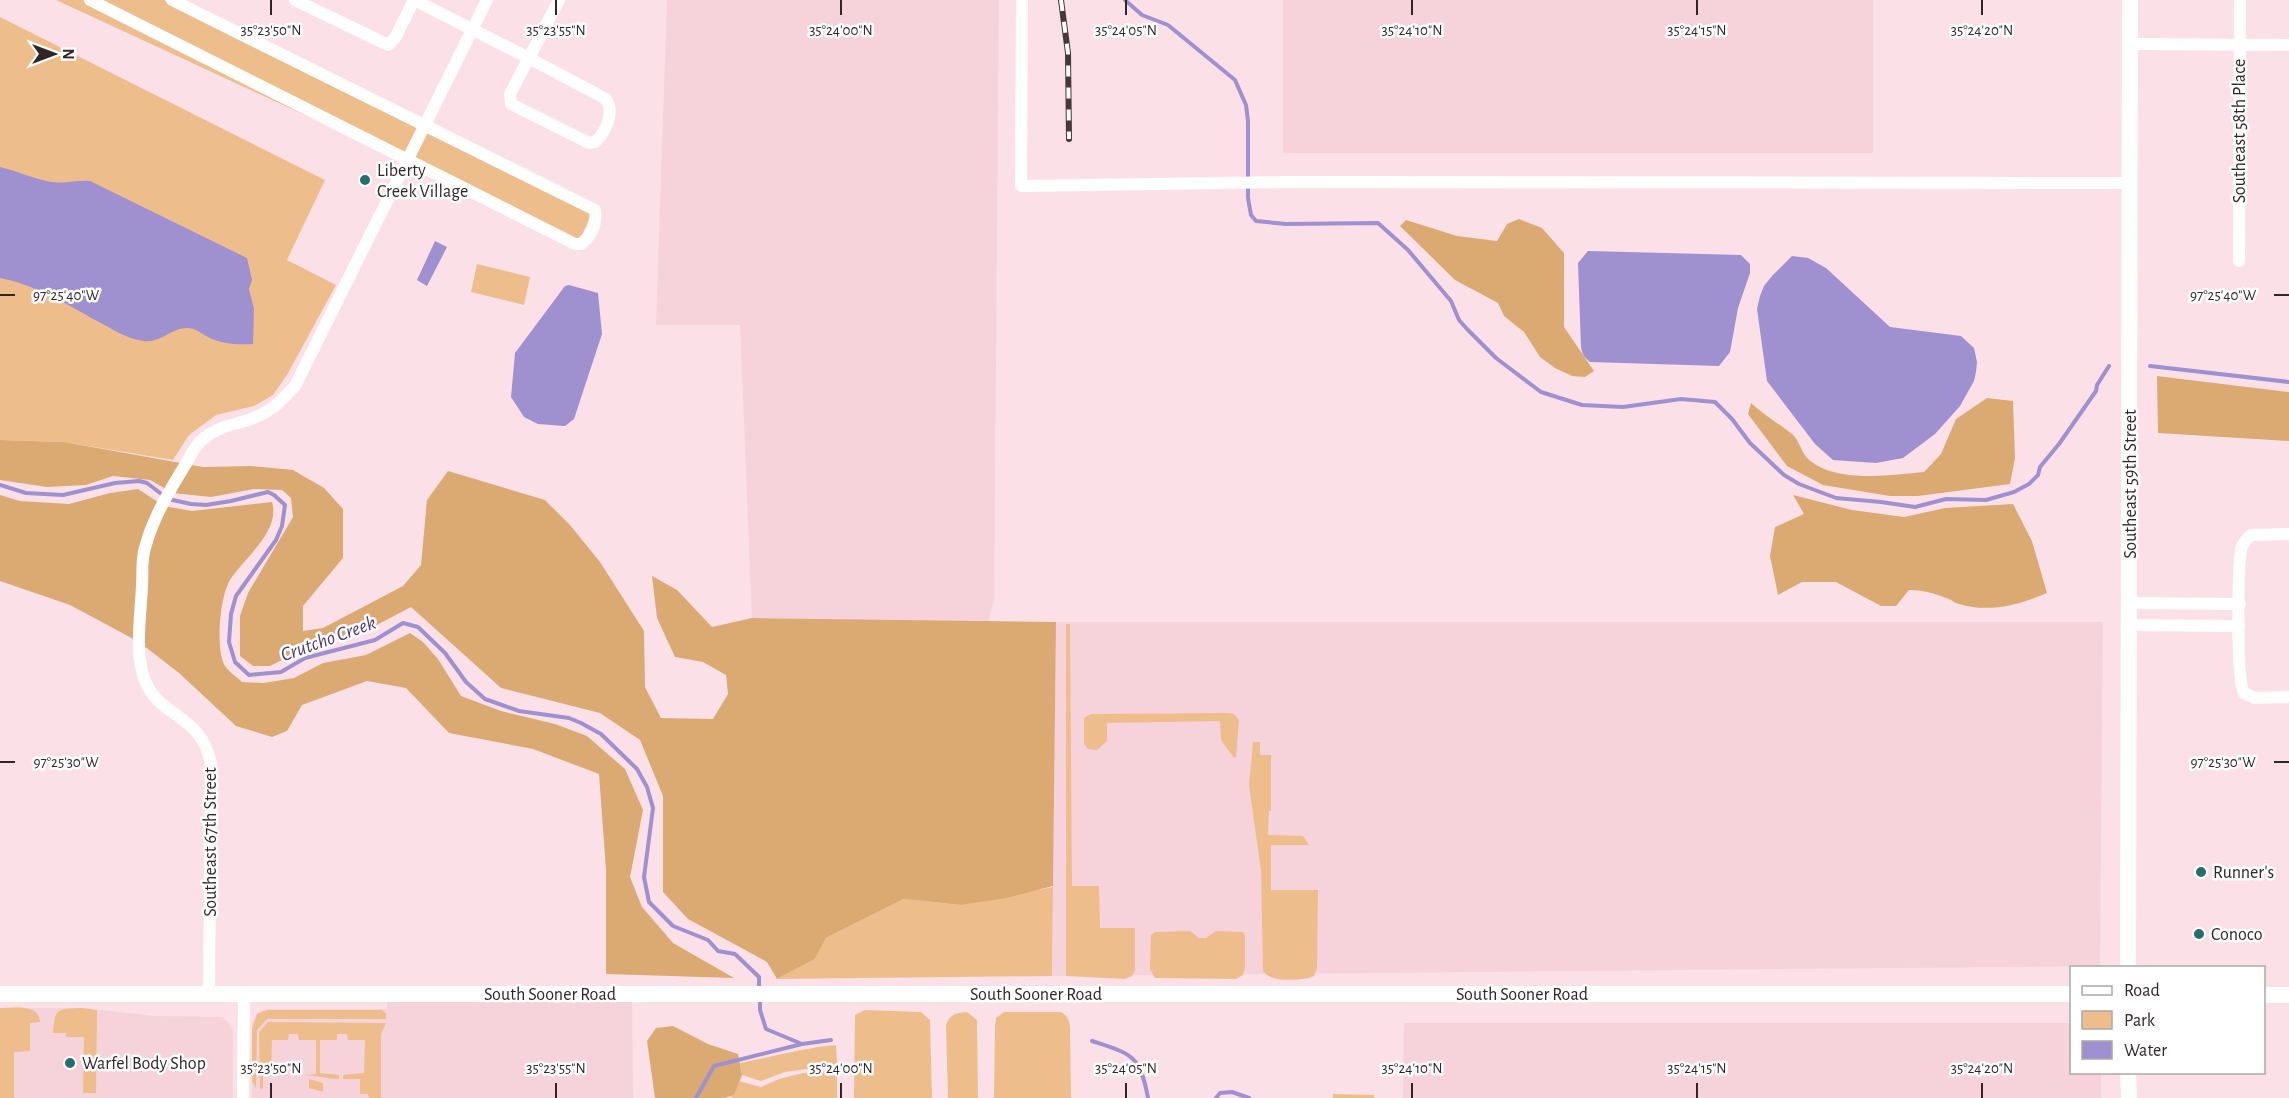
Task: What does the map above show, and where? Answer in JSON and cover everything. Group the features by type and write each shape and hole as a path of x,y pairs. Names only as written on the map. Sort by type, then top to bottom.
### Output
{"main road":[{"name":"Southeast 59th Street","path":"2128,966 2130,0"},
{"name":"South Sooner Road","path":"0,994 2070,994"},
{"path":"2265,995 2289,995"},
{"path":"2128,1074 2128,1098"}],"street":[{"path":"90,0 575,244 581,244 592,232 595,224 594,210 172,0"},
{"path":"295,0 388,45 395,38 414,0 529,58 606,99 611,112 600,137 595,142 589,143 511,104 510,94 529,58 559,0"},
{"name":"Southeast 67th Street","path":"209,994 211,764 208,749 201,736 187,721 164,706 153,694 145,679 140,649 144,550 162,505 199,442 212,431 255,418 275,408 295,386 487,0"},
{"path":"1022,0 1021,186 1292,182 2130,183"},
{"name":"Southeast 58th Place","path":"2239,261 2240,0"},
{"path":"2130,44 2289,45"},
{"path":"2289,534 2259,534 2247,538 2241,551 2239,626 2240,684 2244,693 2255,698 2289,697"},
{"path":"2130,603 2240,604"},
{"path":"2130,625 2239,626"},
{"path":"243,1098 244,994"}],"shaded area":[{"path":"667,0 999,0 994,600 988,622 752,618 740,325 656,325"},
{"path":"1283,0 1873,0 1873,153 1283,153"},
{"path":"1519,219 1542,228 1564,253 1564,327 1594,371 1585,377 1572,376 1555,368 1540,357 1524,332 1504,316 1498,303 1455,280 1400,226 1406,220 1457,236 1497,241 1507,224"},
{"path":"2157,376 2289,392 2289,441 2158,433"},
{"path":"1987,398 2013,401 2015,458 2010,484 1918,496 1890,496 1823,485 1787,466 1748,414 1751,403 1792,434 1807,458 1832,472 1863,476 1896,475 1924,472 1941,454 1956,419"},
{"path":"0,440 64,442 203,467 251,466 293,470 324,488 343,509 343,558 303,606 303,631 323,628 403,586 421,565 427,500 448,471 545,500 570,525 600,562 644,631 645,687 661,718 713,719 728,694 726,675 703,662 675,657 657,618 652,576 677,590 712,627 752,618 1056,622 1053,886 1006,898 961,905 904,899 826,938 815,959 777,979 767,962 688,919 663,892 663,796 640,740 600,713 501,688 411,607 371,628 286,658 270,666 253,666 240,656 240,616 248,593 293,517 291,498 282,490 254,489 211,497 173,493 150,480 113,476 86,485 47,487 0,480"},
{"path":"138,489 164,506 192,511 272,502 273,513 266,534 230,580 221,610 222,658 225,666 242,682 264,683 294,678 323,663 366,655 410,633 423,642 438,659 461,696 501,711 555,724 587,736 625,769 643,810 630,877 642,907 673,943 734,978 606,974 606,870 599,774 533,749 449,733 406,688 367,681 302,705 287,731 272,737 236,726 179,673 139,642 70,605 0,581 0,495 20,501 69,504 110,493"},
{"path":"1793,495 1852,510 1904,517 1945,508 2013,504 2032,541 2047,593 2026,601 1993,608 1970,607 1928,592 1909,590 1896,606 1881,606 1836,582 1802,582 1778,595 1770,556 1775,527 1804,514"},
{"path":"1056,622 2103,622 2100,966 1052,976"},
{"path":"387,994 632,994 633,1098 252,1098 252,1023 257,1013 266,1009 387,1009"},
{"path":"14,1008 82,1008 156,1016 222,1017 233,1031 233,1098 14,1098"},
{"path":"1404,1023 2070,1023 2070,1074 2101,1074 2101,1098 1403,1098"},
{"path":"673,1026 708,1044 738,1054 742,1075 734,1095 725,1098 655,1098 647,1041 656,1028"}],"green space":[{"path":"56,0 164,0 592,212 579,242"},
{"path":"0,17 325,180 287,260 336,285 287,375 273,395 254,406 216,415 189,435 173,460 64,442 0,440"},
{"path":"477,264 530,277 524,305 471,292"},
{"path":"1066,624 1070,624 1072,886 1099,886 1100,928 1135,928 1135,970 1132,976 1125,979 1066,976"},
{"path":"1091,714 1234,714 1239,720 1236,757 1234,758 1221,740 1220,721 1107,723 1107,741 1097,750 1088,749 1084,744 1084,718"},
{"path":"1253,742 1260,742 1260,755 1271,755 1271,811 1269,811 1268,835 1303,836 1309,845 1271,845 1271,890 1318,890 1317,968 1314,976 1309,978 1278,979 1263,971 1261,871 1249,785"},
{"path":"1053,887 1052,976 777,979 815,959 826,938 904,899 961,905"},
{"path":"1190,931 1199,938 1206,938 1216,931 1243,932 1245,967 1243,975 1236,979 1155,978 1150,969 1151,935 1155,932"},
{"path":"0,1008 31,1009 39,1016 40,1022 30,1023 30,1051 14,1052 14,1098 0,1098"},
{"path":"82,1008 97,1010 96,1093 83,1093 84,1037 66,1037 66,1033 53,1033 55,1018 59,1011"},
{"path":"267,1010 382,1010 386,1013 386,1019 267,1019 257,1030 256,1088 252,1081 252,1029 257,1014"},
{"path":"865,1010 921,1012 930,1020 932,1098 854,1098 855,1015"},
{"path":"967,1012 977,1020 978,1098 948,1098 946,1025 949,1018"},
{"path":"1004,1012 1061,1012 1067,1017 1070,1027 1071,1098 994,1098 995,1026 996,1018"},
{"path":"268,1022 386,1023 381,1034 381,1098 369,1098 368,1094 360,1094 360,1079 343,1079 343,1075 364,1073 365,1040 348,1040 347,1034 337,1034 337,1040 320,1040 320,1073 339,1075 339,1079 303,1075 316,1074 316,1040 299,1040 298,1034 289,1034 288,1040 272,1040 271,1074 286,1075 263,1076 263,1088 260,1089 259,1032"},
{"path":"836,1045 837,1065 785,1072 761,1081 742,1075 740,1063"},
{"path":"837,1070 837,1098 731,1098 739,1081 761,1087 779,1079 803,1073"},
{"path":"309,1079 323,1083 323,1092 309,1088"},
{"path":"1333,1094 1374,1095 1374,1098 1333,1098"}],"water":[{"path":"0,167 52,182 90,181 247,258 252,280 249,289 254,309 253,344 224,343 187,328 176,330 154,340 137,340 119,333 38,290 0,278"},
{"path":"435,241 447,247 427,286 417,280"},
{"path":"1588,251 1741,255 1750,264 1750,273 1738,308 1730,352 1719,366 1590,362 1583,354 1581,347 1578,263"},
{"path":"1792,256 1808,258 1826,268 1890,327 1961,336 1974,348 1977,362 1974,381 1960,406 1935,434 1903,458 1876,463 1833,460 1815,444 1767,381 1757,309 1764,286"},
{"path":"569,285 598,293 602,334 574,419 565,426 538,424 524,417 511,397 515,353 565,286"}],"waterway":[{"path":"1125,0 1142,15 1168,25 1235,80 1246,105 1248,198 1251,215 1256,221 1286,224 1378,223 1408,250 1451,301 1459,320 1467,329 1496,358 1541,392 1582,405 1623,407 1681,399 1715,402 1732,419 1750,443 1784,475 1799,484 1836,498 1915,507 1946,499 1986,500 2014,492 2029,484 2038,475 2040,467 2096,391 2097,385 2109,366"},
{"path":"2150,366 2289,382"},
{"name":"Crutcho Creek","path":"0,485 26,493 63,495 115,483 139,481 147,483 168,499 206,505 268,492 274,495 285,505 282,526 276,540 236,596 231,614 229,642 235,662 249,675 281,672 305,658 375,640 403,623 418,627 445,653 466,682 485,699 519,711 569,718 601,734 637,769 647,787 653,808 644,877 649,902 673,926 708,940 718,951 735,954 759,977 759,990"},
{"name":"Crutcho Creek","path":"760,998 760,1010 766,1029 802,1044"},
{"path":"696,1098 714,1066 802,1044 831,1040"},
{"name":"Crutcho Creek","path":"1092,1041 1116,1049 1132,1058 1141,1072 1148,1098"},
{"name":"Crutcho Creek","path":"1216,1098 1220,1093 1232,1092 1249,1098"}],"railway":[{"path":"1061,0 1068,53 1069,139"}],"place":[{"name":"Liberty Creek Village","path":"365,180"},
{"name":"Runner's","path":"2201,872"},
{"name":"Conoco","path":"2199,934"},
{"name":"Warfel Body Shop","path":"70,1063"}]}
